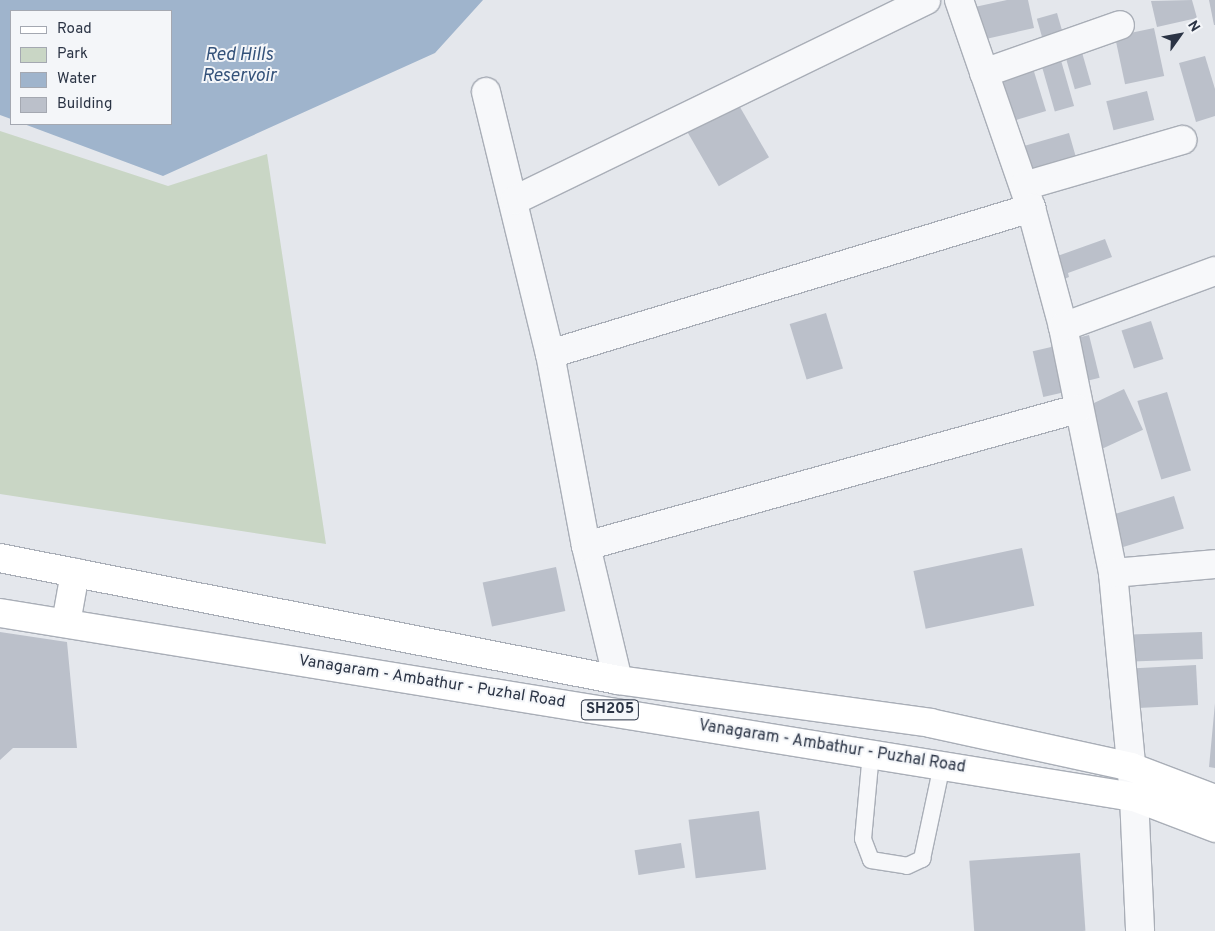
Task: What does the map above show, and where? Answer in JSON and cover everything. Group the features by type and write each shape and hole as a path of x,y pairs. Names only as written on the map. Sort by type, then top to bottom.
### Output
{"main road":[{"path":"0,558 618,680 930,723 1131,767 1215,799"},
{"path":"66,624 76,573"},
{"name":"Vanagaram - Ambathur - Puzhal Road","path":"0,613 1134,797 1215,828"},
{"path":"827,746 830,709"}],"street":[{"path":"515,200 926,0"},
{"path":"960,0 1027,197 1063,327 1077,409 1113,572 1134,797 1140,931"},
{"path":"984,73 1120,25"},
{"path":"486,92 515,200 550,354 586,546 618,680"},
{"path":"550,354 1027,197 1182,140"},
{"path":"1063,327 1215,271"},
{"path":"586,546 1077,409"},
{"path":"1113,572 1215,564"}],"lane":[{"path":"871,753 863,839 871,860 907,866 922,859 942,765"}],"green space":[{"path":"0,131 168,186 267,154 326,544 0,494"}],"water":[{"name":"Red Hills Reservoir","path":"0,0 483,0 435,53 163,176 27,125 172,125 172,10 10,10 10,119 0,115"}],"building":[{"path":"1007,0 1028,0 1034,28 977,41 970,8"},
{"path":"1192,0 1197,18 1157,27 1151,1"},
{"path":"1209,0 1215,0 1215,25 1214,25"},
{"path":"1057,13 1064,37 1044,43 1037,19"},
{"path":"1154,28 1164,76 1125,84 1115,36"},
{"path":"1081,49 1091,85 1075,89 1065,54"},
{"path":"1205,56 1215,89 1215,116 1196,122 1179,63"},
{"path":"1060,57 1074,106 1055,112 1041,63"},
{"path":"1032,65 1046,111 1005,123 991,78"},
{"path":"1147,91 1154,120 1114,130 1106,101"},
{"path":"733,95 769,157 719,186 683,124"},
{"path":"1069,133 1078,165 1026,180 1017,148"},
{"path":"1105,239 1112,257 1068,273 1069,277 1057,282 1049,259"},
{"path":"826,313 843,368 807,380 790,324"},
{"path":"1151,321 1163,359 1134,369 1122,331"},
{"path":"1089,335 1100,378 1077,383 1067,341"},
{"path":"1060,345 1071,391 1043,397 1033,351"},
{"path":"1124,389 1143,430 1102,449 1083,408"},
{"path":"1167,392 1191,470 1161,479 1137,401"},
{"path":"1174,496 1184,529 1114,550 1104,517"},
{"path":"1022,548 1034,606 926,629 913,571"},
{"path":"556,567 565,611 492,627 483,583"},
{"path":"0,632 67,642 77,748 13,748 0,760"},
{"path":"1202,632 1203,659 1132,661 1131,634"},
{"path":"1196,665 1198,705 1128,709 1126,669"},
{"path":"1215,703 1215,768 1209,767"},
{"path":"759,811 766,870 696,878 689,820"},
{"path":"681,843 685,868 638,875 635,850"},
{"path":"1080,853 1085,931 974,931 969,861"}]}
